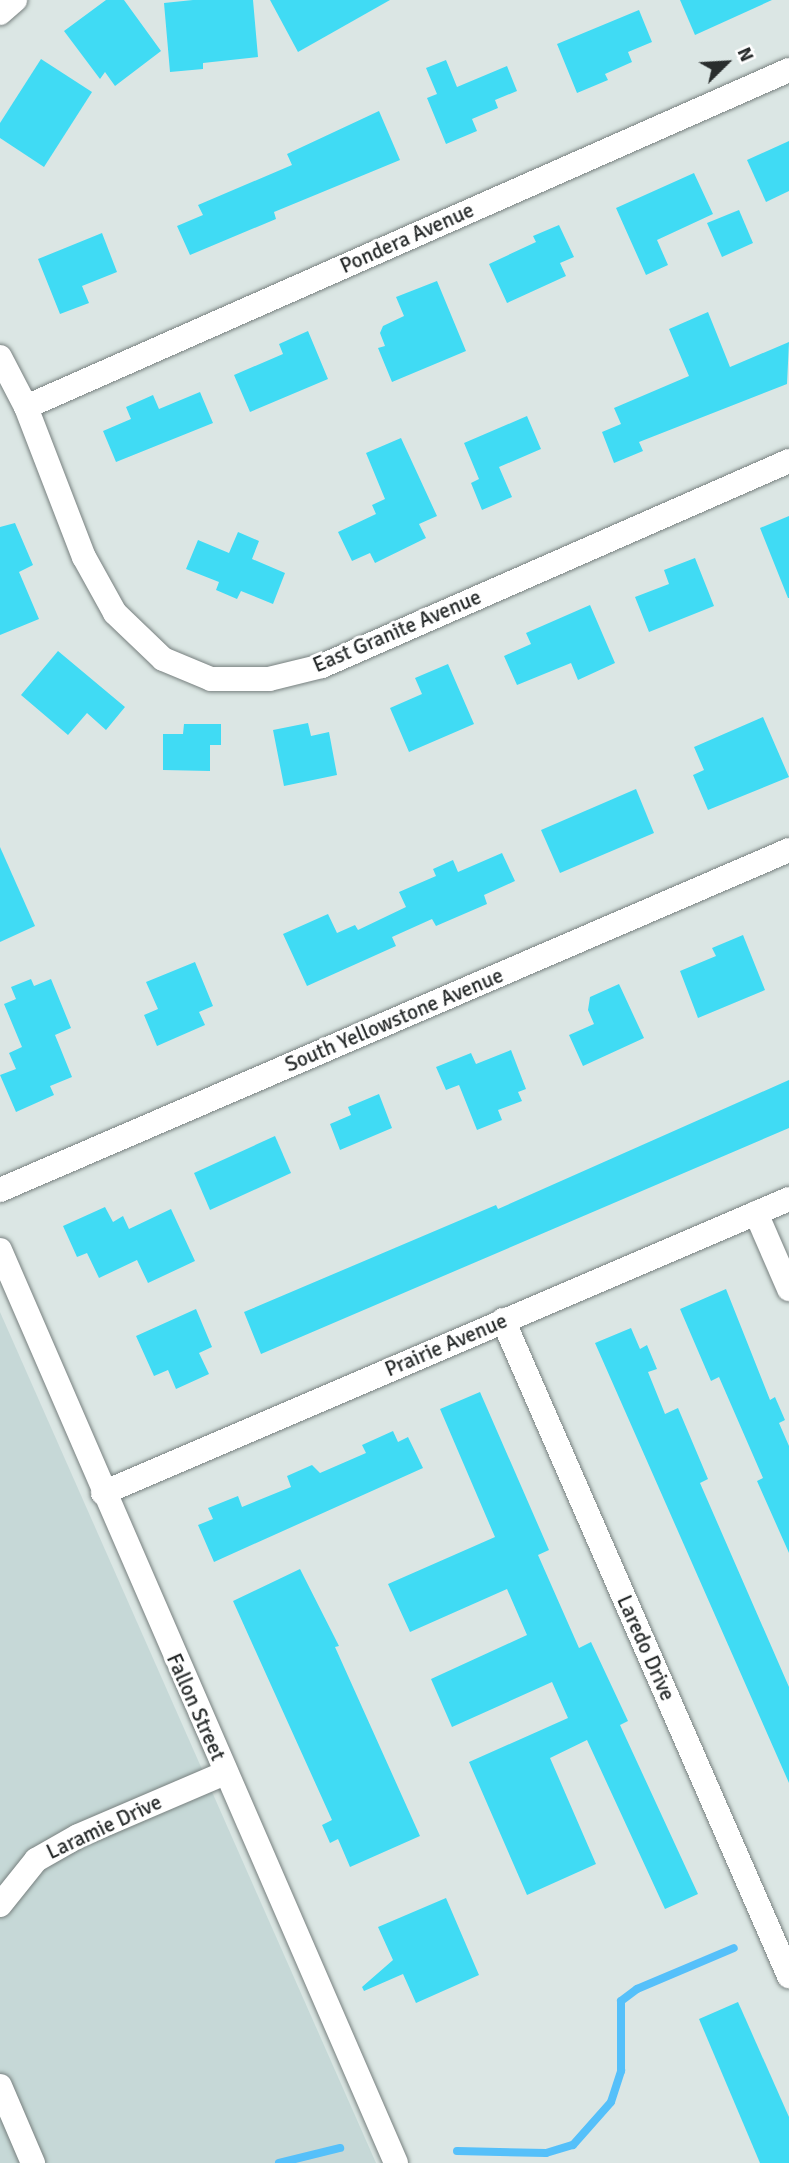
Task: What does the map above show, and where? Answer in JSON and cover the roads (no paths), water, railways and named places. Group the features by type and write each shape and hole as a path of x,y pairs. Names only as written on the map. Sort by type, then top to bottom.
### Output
{"street":[{"path":"0,13 15,0"},
{"name":"Pondera Avenue","path":"26,407 789,70"},
{"name":"East Granite Avenue","path":"0,357 26,407 84,557 115,613 163,659 211,679 269,679 322,666 789,461"},
{"name":"South Yellowstone Avenue","path":"0,1190 789,850"},
{"name":"Prairie Avenue","path":"103,1493 789,1199"},
{"path":"756,1213 789,1289"},
{"name":"Fallon Street","path":"0,1250 103,1493 396,2163"},
{"name":"Laredo Drive","path":"503,1320 789,1976"},
{"name":"Laramie Drive","path":"0,1905 36,1860 78,1836 225,1773"},
{"path":"0,2086 33,2163"}],"waterway":[{"path":"457,2151 546,2153 573,2145 611,2102 621,2071 621,2001 637,1989 734,1948"},
{"path":"279,2163 340,2148"}]}
